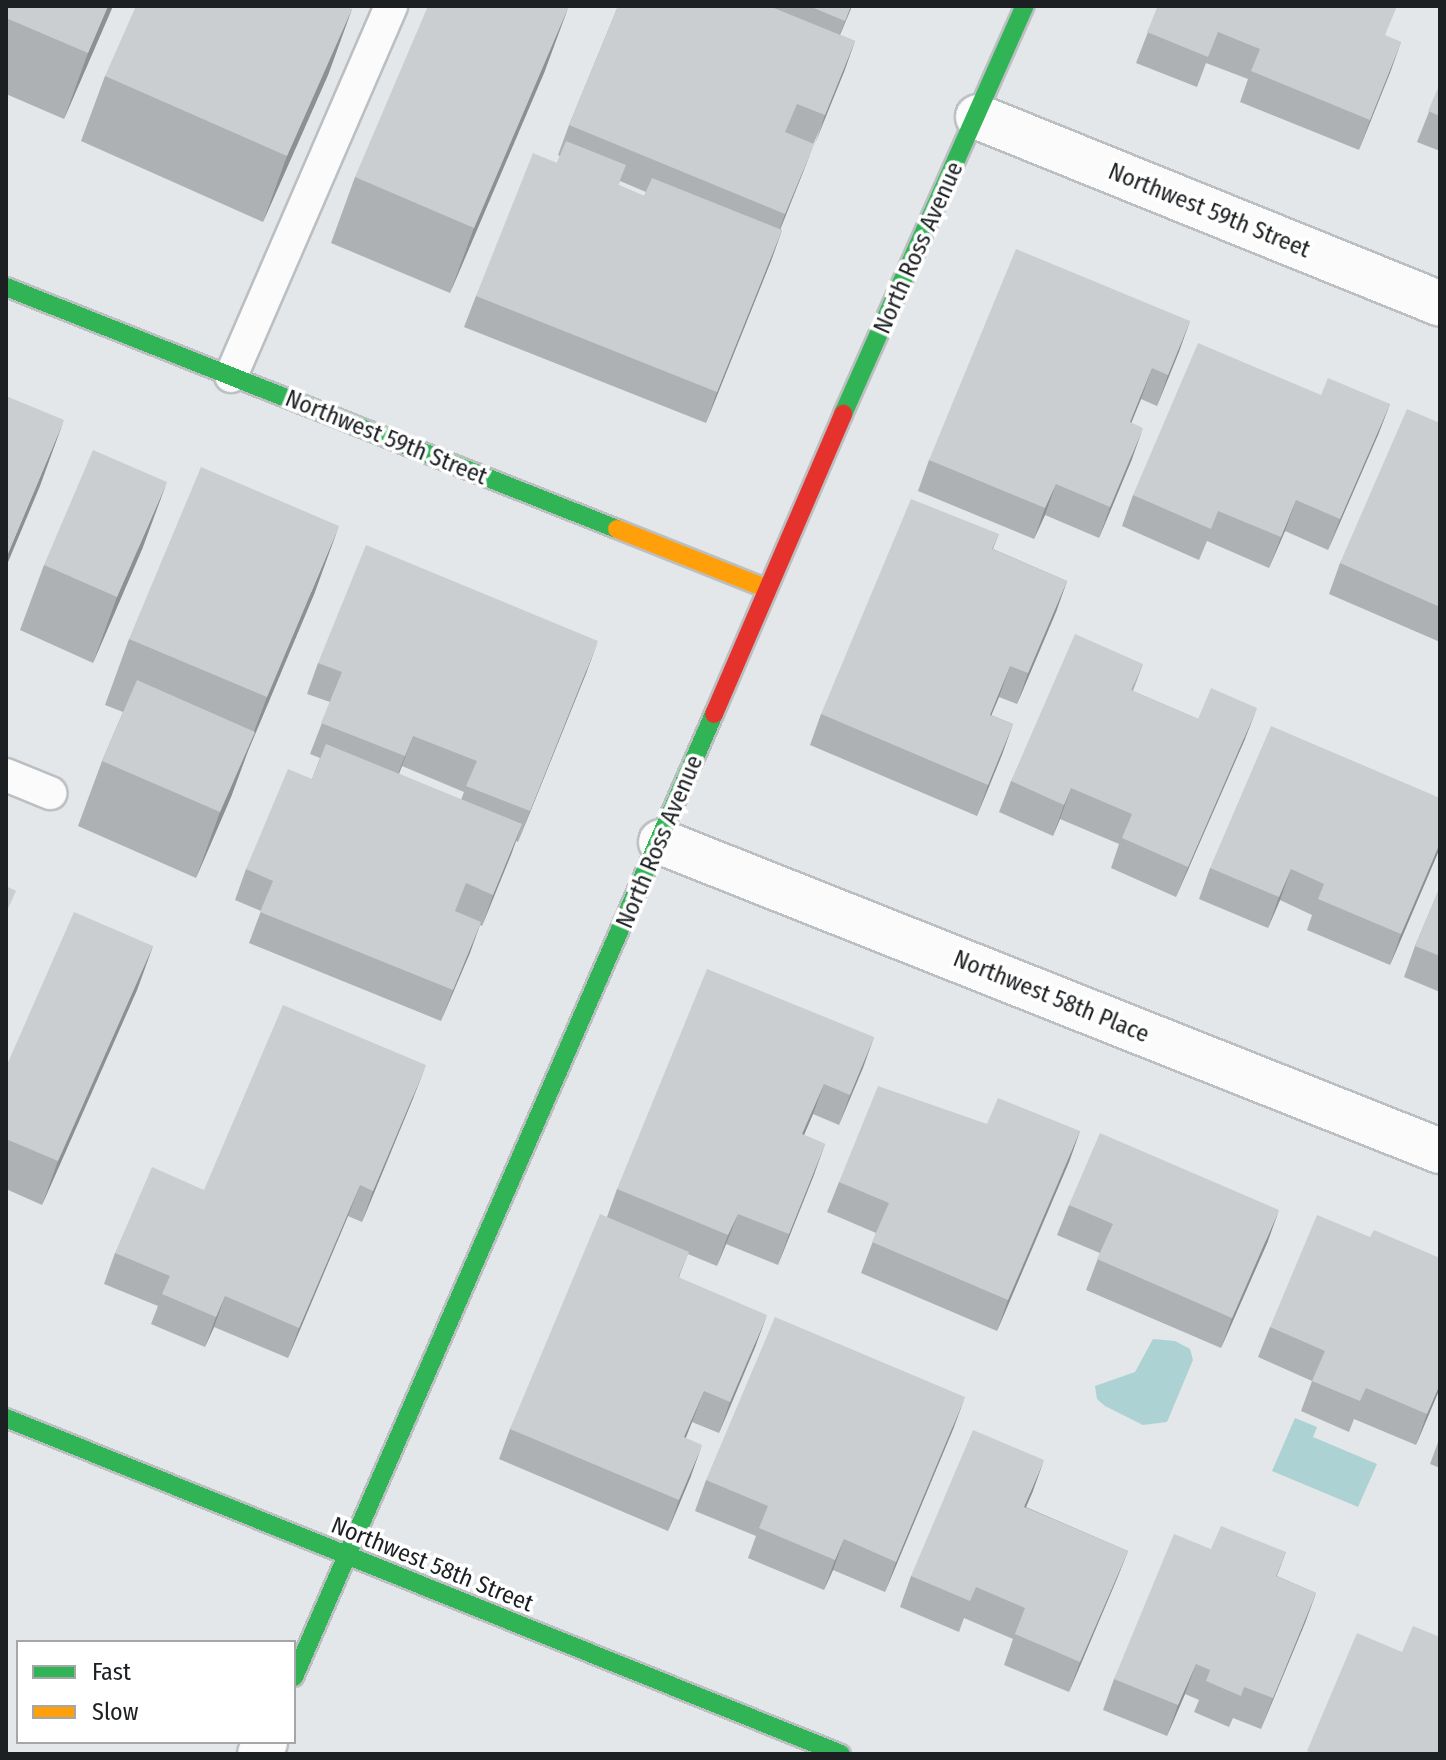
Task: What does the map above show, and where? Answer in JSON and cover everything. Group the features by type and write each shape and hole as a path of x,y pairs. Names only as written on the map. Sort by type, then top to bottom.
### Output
{"street":[{"name":"North Ross Avenue","path":"296,1672 661,842 765,588 1025,6"},
{"name":"Northwest 59th Street","path":"978,117 1440,304"},
{"name":"Northwest 59th Street","path":"6,287 765,588"},
{"name":"Northwest 58th Place","path":"661,842 1440,1151"},
{"name":"Northwest 58th Street","path":"6,1418 841,1754"}],"lane":[{"path":"231,376 391,6"},
{"path":"6,775 50,793"}],"water":[{"path":"1153,1339 1175,1341 1190,1349 1193,1360 1167,1422 1143,1425 1105,1406 1097,1399 1095,1386 1135,1372"},
{"path":"1295,1418 1317,1427 1313,1437 1377,1464 1358,1507 1272,1471"}],"building":[{"path":"6,6 108,6 88,53 6,18"},
{"path":"136,6 345,6 352,9 287,156 105,76"},
{"path":"428,6 568,8 474,228 355,177"},
{"path":"618,6 769,6 855,41 825,115 797,104 785,132 814,144 785,214 569,125"},
{"path":"809,6 851,6 845,21"},
{"path":"1158,6 1397,6 1385,35 1401,42 1370,120 1251,71 1260,49 1218,32 1208,57 1147,32"},
{"path":"1440,84 1440,116 1428,111"},
{"path":"566,141 626,165 618,185 644,196 652,178 782,230 717,392 476,296 533,153 557,163"},
{"path":"1016,249 1190,321 1168,375 1152,368 1130,422 1143,428 1110,507 1056,484 1045,508 929,460"},
{"path":"1198,343 1321,395 1328,378 1390,404 1340,519 1296,500 1281,537 1218,511 1211,529 1133,495"},
{"path":"6,396 64,420 6,558"},
{"path":"1407,409 1440,423 1440,607 1340,563"},
{"path":"93,450 167,482 117,597 44,565"},
{"path":"201,467 339,526 267,697 129,639"},
{"path":"911,499 999,534 992,549 1067,581 1028,673 1010,666 990,715 1013,724 988,785 821,714"},
{"path":"366,545 598,641 530,811 466,786 477,761 413,736 405,756 321,723 342,672 318,663"},
{"path":"1075,634 1143,664 1131,690 1198,719 1211,688 1257,708 1188,867 1122,838 1132,814 1071,788 1064,805 1011,781"},
{"path":"137,680 255,732 220,812 102,761"},
{"path":"1271,726 1440,798 1440,843 1401,934 1318,899 1324,884 1291,869 1279,897 1210,868"},
{"path":"326,744 522,824 493,895 466,883 455,911 481,922 453,990 260,912 273,881 246,869 288,769 312,779"},
{"path":"6,886 16,891 6,913"},
{"path":"1440,887 1440,956 1415,946"},
{"path":"74,912 153,946 58,1161 6,1139 6,1067"},
{"path":"707,969 874,1037 850,1095 824,1084 802,1134 825,1144 789,1234 738,1214 728,1235 617,1189"},
{"path":"283,1005 426,1065 373,1191 360,1185 299,1328 225,1296 216,1317 162,1294 170,1276 115,1253 152,1167 204,1190"},
{"path":"878,1086 987,1124 998,1098 1080,1131 1008,1300 872,1242 889,1203 839,1182"},
{"path":"1100,1133 1279,1210 1232,1318 1097,1259 1113,1224 1069,1205"},
{"path":"600,1214 689,1252 678,1277 767,1315 730,1402 704,1391 684,1437 702,1445 679,1500 510,1429"},
{"path":"1317,1215 1370,1237 1374,1230 1440,1258 1440,1384 1427,1414 1366,1388 1360,1401 1312,1381 1325,1351 1270,1327"},
{"path":"775,1317 965,1397 896,1562 844,1539 835,1560 759,1528 768,1506 706,1480"},
{"path":"973,1430 1044,1460 1024,1507 1128,1551 1080,1662 1015,1634 1025,1608 976,1587 970,1601 911,1576"},
{"path":"1221,1526 1286,1552 1276,1576 1316,1593 1273,1698 1244,1687 1241,1696 1206,1681 1210,1670 1196,1664 1178,1705 1114,1679 1174,1534 1211,1549"},
{"path":"1413,1626 1440,1637 1440,1754 1314,1754 1307,1751 1357,1633 1402,1652"}],"traffic: fast":[{"path":"843,414 1025,6"},
{"path":"6,287 617,529"},
{"path":"296,1672 714,714"},
{"path":"6,1418 841,1754"}],"traffic: slow":[{"path":"617,529 765,588"}],"traffic: jam":[{"path":"714,714 843,414"}]}
